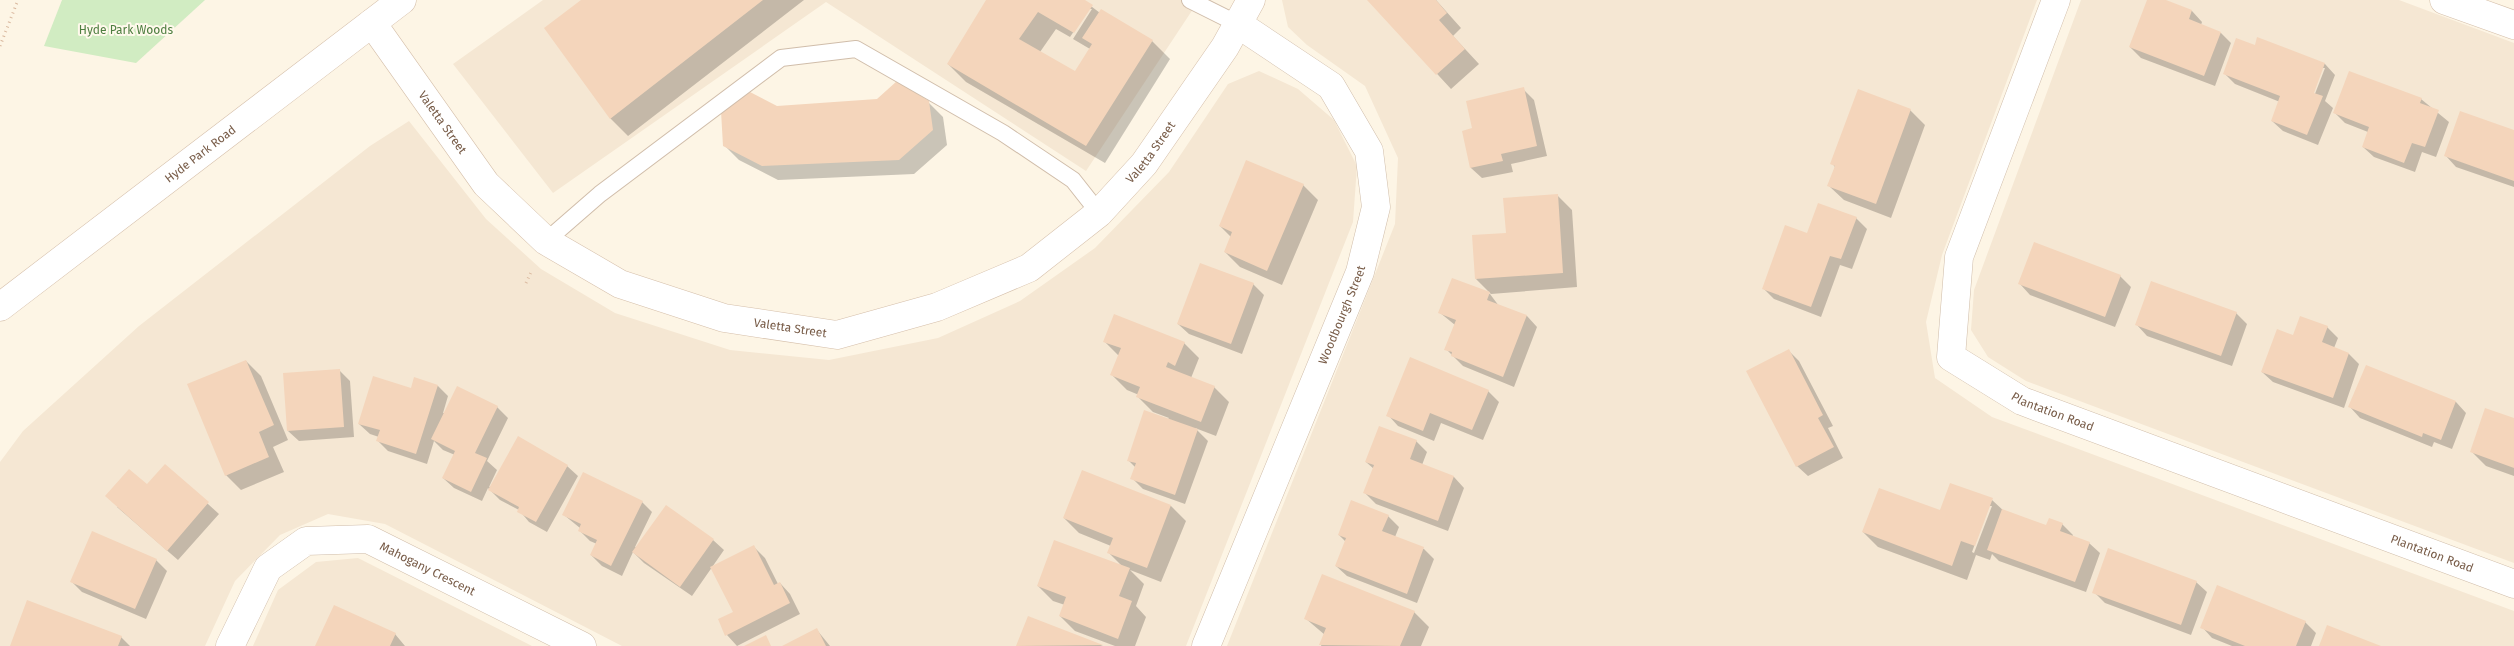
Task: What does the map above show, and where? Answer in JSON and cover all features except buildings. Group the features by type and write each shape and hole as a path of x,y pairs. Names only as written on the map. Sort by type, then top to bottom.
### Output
{"street":[{"name":"Hyde Park Road","path":"0,307 402,0"},
{"name":"Valetta Street","path":"372,23 486,184 546,241 620,284 724,318 837,335 937,307 1029,268 1099,213 1144,164 1225,47 1251,0"},
{"name":"Plantation Road","path":"2056,0 1959,257 1951,357 2022,401 2514,584"},
{"path":"2444,0 2514,25"},
{"name":"Woodbourgh Street","path":"1206,646 1360,272 1376,207 1368,150 1330,86 1238,24"},
{"name":"Mahogany Crescent","path":"230,646 268,568 306,541 368,538 582,646"}],"lane":[{"path":"1190,0 1238,24"},
{"path":"546,241 600,194 780,58 856,49 987,123 1074,180 1099,213"}],"path":[{"path":"0,46 18,0"}],"shaded area":[{"path":"543,0 1199,0 1086,171 826,2 553,193 453,64"},
{"path":"1282,0 2037,0 1942,255 1926,322 1935,378 1992,417 2514,611 2514,646 1227,646 1395,224 1398,158 1365,86 1307,45 1288,27"},
{"path":"2081,0 2399,0 2514,43 2514,563 2026,381 1988,357 1971,330 1974,290"},
{"path":"1259,71 1298,89 1334,120 1357,166 1353,222 1186,646 622,646 385,524 328,514 280,535 235,581 205,646 0,646 0,462 23,431 139,326 370,146 409,121 486,219 541,269 615,313 730,350 829,360 938,338 1020,301 1095,248 1169,172 1228,84"},
{"path":"358,558 532,646 253,646 278,590 316,562"}],"green space":[{"name":"Hyde Park Woods","path":"62,0 205,0 136,63 44,46"}]}
